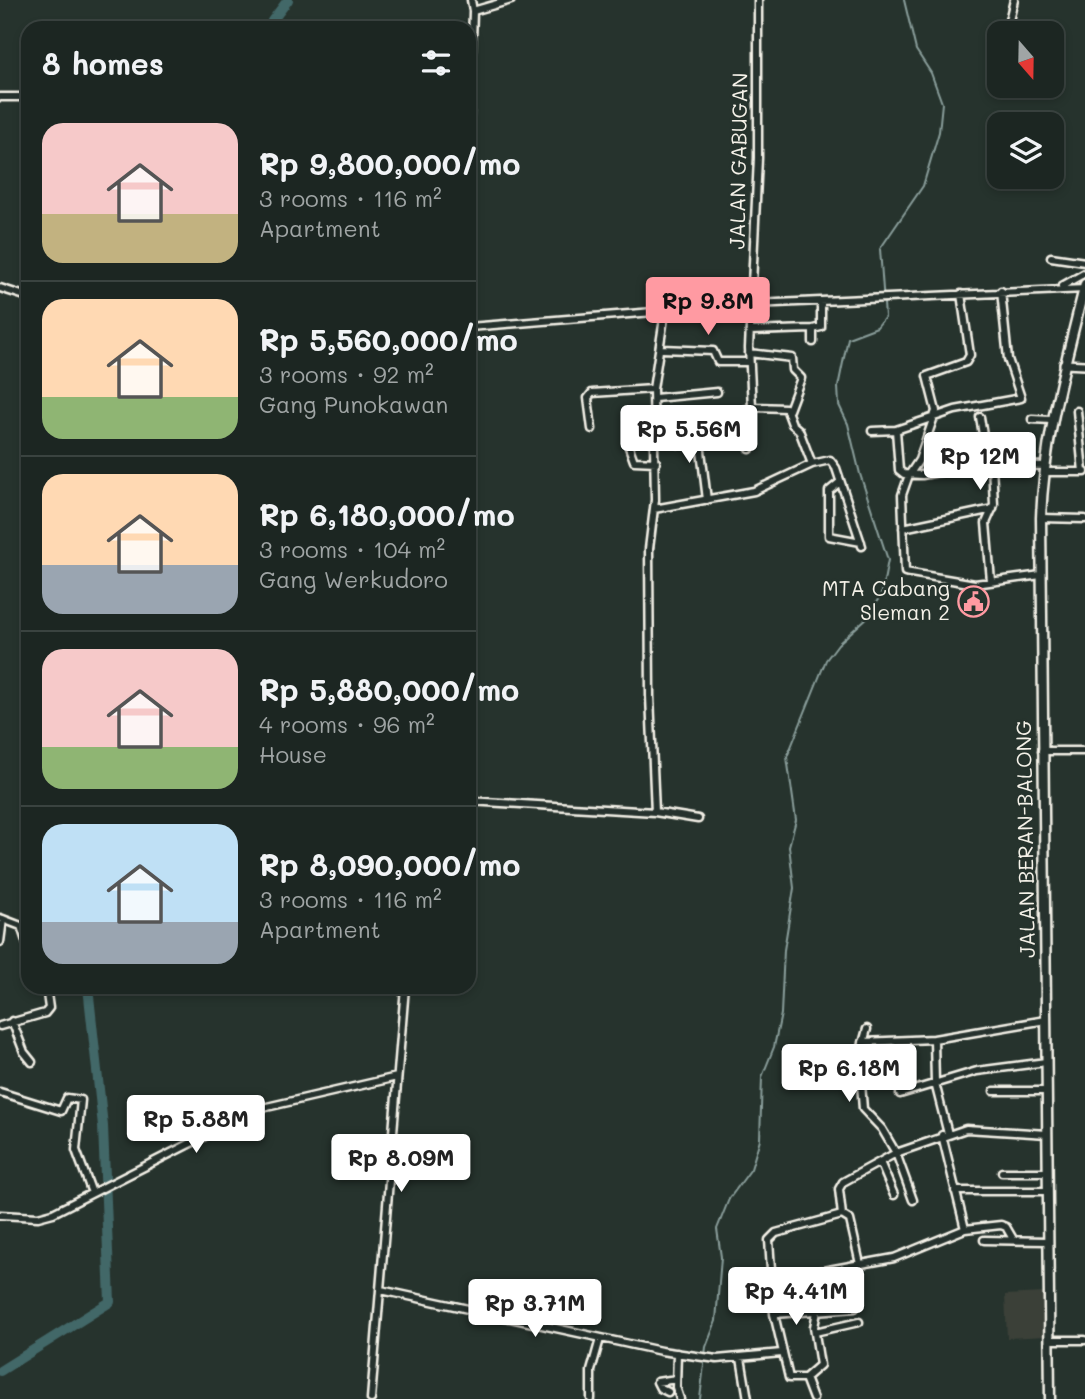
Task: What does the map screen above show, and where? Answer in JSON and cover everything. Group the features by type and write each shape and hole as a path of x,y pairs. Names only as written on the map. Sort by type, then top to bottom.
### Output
{"main road":[{"name":"JALAN BERAN-BALONG","path":"1050,1399 1041,517 1051,420 1085,287"}],"street":[{"path":"471,0 473,21"},
{"path":"473,11 511,0"},
{"name":"JALAN GABUGAN","path":"752,407 749,353 758,0"},
{"path":"1009,21 1014,0"},
{"path":"0,97 21,97"},
{"path":"1051,257 1085,262"},
{"path":"1057,288 1085,273"},
{"path":"476,326 752,304 875,300 1085,287"},
{"path":"0,288 21,295"},
{"path":"872,431 896,430 934,416 1021,398 1008,359 1001,291"},
{"path":"961,294 970,355 966,362 927,376 936,408 919,460 909,475 902,495 905,569 908,574 963,583 1041,575"},
{"path":"750,331 821,327 821,302"},
{"path":"655,812 650,696 649,549 656,461 653,389 662,349 665,312"},
{"path":"813,329 813,342"},
{"path":"662,349 713,351 718,362 749,362"},
{"path":"749,353 792,358 793,370 801,378 789,410 791,422 797,426 812,464"},
{"path":"1064,364 1085,365"},
{"path":"592,429 588,398 592,393 653,389"},
{"path":"654,398 717,392"},
{"path":"656,461 634,461 629,447 630,426 677,430 698,426 752,407 789,410"},
{"path":"744,410 750,449"},
{"path":"896,430 899,470 909,475 990,464 1084,472 1077,411"},
{"path":"980,417 990,464 993,509 986,523 992,581"},
{"path":"1032,419 1051,420"},
{"path":"698,426 707,500"},
{"path":"677,430 679,444"},
{"path":"654,509 754,491 812,464 825,460 833,461 862,544 829,536 829,491 840,482"},
{"path":"903,528 993,509"},
{"path":"1041,517 1085,519"},
{"path":"1042,751 1085,751"},
{"path":"476,801 655,812 698,819"},
{"path":"0,942 1,919 21,926"},
{"path":"0,1026 48,1010 47,994"},
{"path":"371,1399 404,994"},
{"path":"863,1042 934,1039 1046,1020"},
{"path":"12,1021 24,1052 32,1062"},
{"path":"867,1029 859,1058 863,1109 882,1129 896,1153 913,1200"},
{"path":"934,1039 935,1083 955,1191 965,1229"},
{"path":"900,1094 977,1071 1046,1062"},
{"path":"0,1215 38,1217 92,1193 258,1109 397,1077"},
{"path":"994,1091 1046,1091"},
{"path":"0,1092 61,1111 67,1098 82,1100 76,1150 92,1193"},
{"path":"842,1215 839,1192 843,1182 896,1153 971,1128 1047,1134"},
{"path":"880,1162 894,1195"},
{"path":"1002,1172 1047,1172"},
{"path":"955,1191 1048,1191"},
{"path":"860,1264 850,1220 842,1215 776,1233 769,1240 774,1314 789,1378 805,1378 820,1365 815,1332 820,1271 860,1264 894,1258 965,1229 1001,1225 1013,1239"},
{"path":"984,1240 1048,1241"},
{"path":"380,1290 600,1339 696,1356 717,1359 782,1353"},
{"path":"774,1314 855,1308"},
{"path":"815,1332 859,1322"},
{"path":"591,1399 591,1371 600,1339"},
{"path":"1050,1340 1085,1340"},
{"path":"677,1353 676,1379 680,1399"},
{"path":"741,1358 748,1399"},
{"path":"805,1378 813,1399"},
{"path":"668,1392 660,1388 657,1382 676,1379"}],"shaded area":[{"path":"1043,1293 1045,1336 1007,1338 1005,1295"}],"waterway":[{"path":"272,21 288,0"},
{"path":"700,1399 706,1347 716,1321 721,1257 717,1229 729,1199 751,1169 760,1139 762,1077 774,1047 781,1014 784,950 794,888 789,846 796,820 787,757 826,660 838,644 869,616 882,592 888,560 860,474 848,424 839,405 838,387 848,338 877,327 885,317 880,249 923,186 939,132 942,103 931,73 916,50 904,0"},
{"path":"0,1371 110,1302 103,1126 89,994"}],"place":[{"name":"MTA Cabang Sleman 2","path":"973,601"}]}
